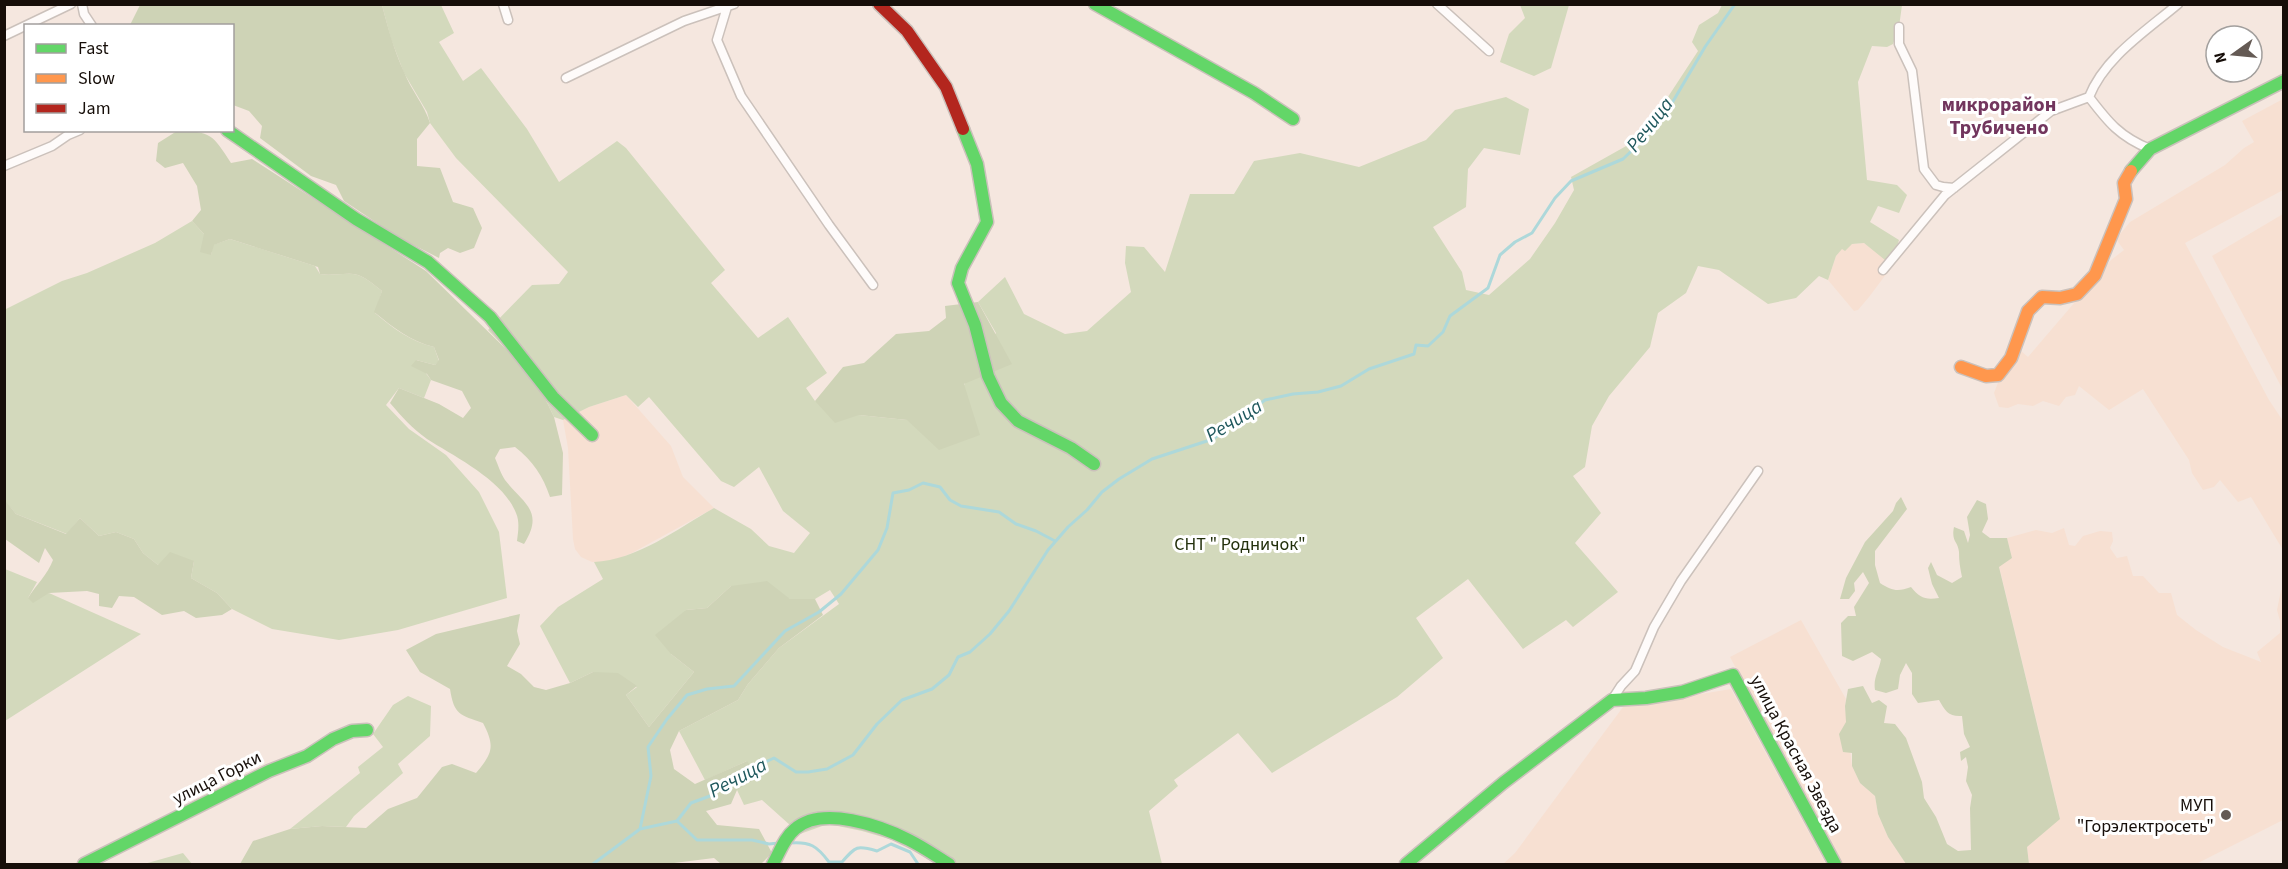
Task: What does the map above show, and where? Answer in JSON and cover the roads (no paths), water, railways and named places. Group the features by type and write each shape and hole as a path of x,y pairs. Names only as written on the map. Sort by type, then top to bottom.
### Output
{"street":[{"path":"29,24 71,4"},
{"path":"82,4 84,14 91,24"},
{"path":"503,4 508,20"},
{"path":"879,4 907,31 946,87 977,164 987,222 962,268 958,283 975,325 988,376 1001,403 1018,421 1071,448 1094,464"},
{"path":"1095,4 1254,93 1293,119"},
{"path":"1437,4 1490,51"},
{"path":"1883,270 1945,195 2051,111 2089,98 2106,67 2178,4"},
{"path":"567,78 684,21 731,6"},
{"path":"731,6 717,40 741,96 873,285"},
{"path":"4,36 24,26"},
{"path":"1899,27 1899,44 1912,71 1924,169 1936,185 1943,188 1955,188"},
{"path":"1960,367 1986,376 1998,375 2011,358 2028,311 2042,297 2060,298 2077,294 2095,275 2126,199 2124,183 2137,162 2150,149 2283,81"},
{"path":"2089,98 2116,129 2130,141 2150,149"},
{"path":"4,166 52,146 75,132"},
{"path":"230,132 346,213 428,262 490,317 553,397 592,435"},
{"path":"1406,864 1510,777 1612,700 1635,671 1654,627 1681,581 1758,471"},
{"name":"улица Красная Звезда","path":"1612,700 1646,698 1682,692 1734,675 1835,864"},
{"name":"улица Горки","path":"84,864 269,771 307,756 333,739 352,731 367,730"},
{"path":"774,863 783,841 797,826 814,819 836,818 871,826 905,838 949,864"}],"waterway":[{"name":"Речица","path":"593,864 640,829 677,821 691,803 710,796 724,784 746,775 759,765 774,758 796,772 808,772 827,769 853,755 877,724 902,700 932,689 949,675 958,657 970,652 990,634 1009,611 1048,550 1102,492 1119,479 1152,459 1213,439 1265,400 1341,386 1369,369 1414,354 1416,345 1428,346 1443,332 1450,316 1488,288 1500,255 1515,242 1532,233 1555,198 1571,181 1623,159 1646,137 1672,103 1705,47 1735,4"},
{"path":"640,829 651,776 648,747 667,719 687,695 707,689 734,686 785,631 819,612 841,594 878,550 887,528 893,493 909,490 923,483 940,487 950,500 961,506 999,512 1016,524 1055,541"},
{"name":"Речица","path":"677,821 697,840 752,840 769,844 779,843"},
{"name":"Речица","path":"789,843 808,844 821,852 829,862 842,862 857,848 877,851 891,844 910,852 918,864"}],"place":[{"name":"МУП \"Горэлектросеть\"","path":"2226,815"}],"district":[{"name":"микрорайон Трубичено","path":"1999,116"}],"park label":[{"name":"СНТ \" Родничок\"","path":"1240,544"}]}
